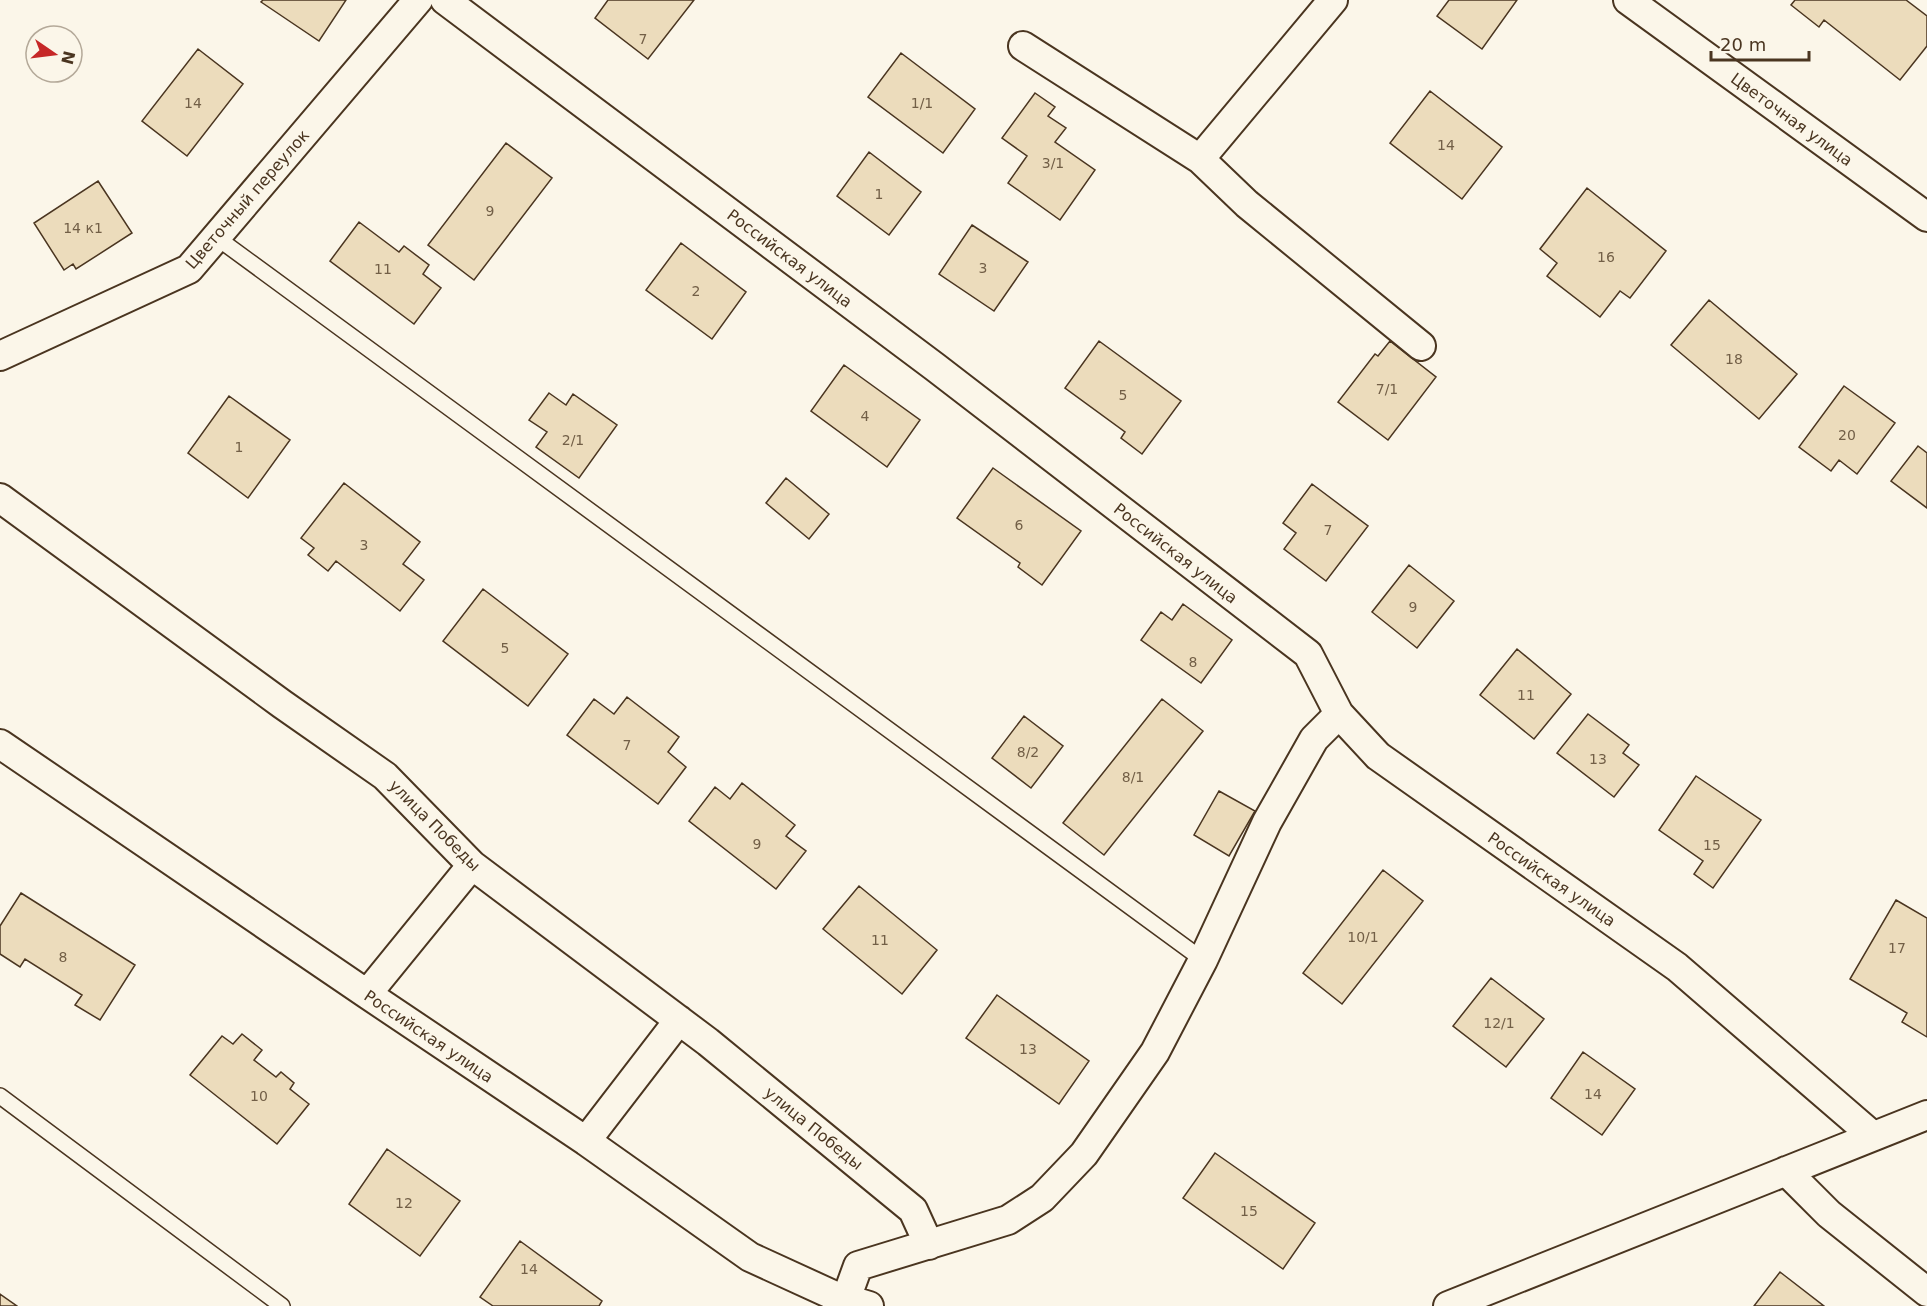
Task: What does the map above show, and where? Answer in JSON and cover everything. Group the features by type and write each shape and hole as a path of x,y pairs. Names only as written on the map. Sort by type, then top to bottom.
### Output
{"street":[{"name":"Цветочный переулок","path":"0,356 189,269 418,0"},
{"name":"Российская улица","path":"445,0 935,367 1308,654 1339,714 1378,756 1677,967 1873,1136"},
{"path":"1200,159 1333,0"},
{"name":"Цветочная улица","path":"1628,0 1927,217"},
{"path":"1023,46 1200,159 1247,204 1421,346"},
{"name":"улица Победы","path":"0,498 282,704 385,776 472,865 679,1020 913,1210 929,1245"},
{"path":"858,1302 858,1266 1008,1220 1042,1197 1084,1154 1155,1052 1203,960 1267,822 1314,739 1339,714"},
{"name":"Российская улица","path":"0,744 586,1141 750,1257 858,1302"},
{"path":"367,994 472,865"},
{"path":"586,1141 679,1020"},
{"path":"1448,1306 1927,1114"},
{"path":"1786,1171 1829,1214 1927,1292"}],"lane":[{"path":"216,237 1203,960"},
{"path":"0,1096 282,1306"}],"building":[{"path":"263,0 346,0 319,41 261,2"},
{"path":"608,0 694,0 648,59 595,18"},
{"path":"1449,0 1517,0 1482,49 1437,16"},
{"path":"1795,0 1906,0 1927,16 1927,46 1900,80 1824,20 1819,27 1791,5"},
{"path":"198,49 243,84 187,156 142,121"},
{"path":"901,53 975,109 943,153 868,97"},
{"path":"1430,91 1502,147 1462,199 1390,143"},
{"path":"1035,93 1055,107 1048,116 1066,128 1055,142 1095,170 1060,220 1008,183 1027,156 1002,138"},
{"path":"506,143 552,178 474,280 428,245"},
{"path":"869,152 921,192 889,235 837,196"},
{"path":"98,181 132,233 76,269 73,264 64,270 34,223"},
{"path":"1587,188 1666,251 1630,298 1620,291 1600,317 1547,276 1557,263 1540,249"},
{"path":"359,222 399,252 404,246 429,265 423,274 441,288 414,324 330,261"},
{"path":"972,225 1028,262 994,311 939,274"},
{"path":"681,243 746,292 712,339 646,290"},
{"path":"1709,300 1797,374 1759,419 1671,345"},
{"path":"1099,341 1181,401 1142,454 1121,438 1125,432 1065,388"},
{"path":"1390,341 1436,377 1388,440 1338,402 1375,354 1378,356"},
{"path":"844,365 920,420 887,467 811,411"},
{"path":"1844,386 1895,423 1857,474 1839,460 1831,471 1799,447"},
{"path":"549,393 566,405 573,394 617,425 579,478 536,447 547,432 529,420"},
{"path":"229,396 290,440 248,498 188,453"},
{"path":"1918,446 1927,453 1927,508 1891,481"},
{"path":"993,468 1081,531 1042,585 1018,567 1020,563 957,518"},
{"path":"786,478 829,514 809,539 766,503"},
{"path":"344,483 420,542 403,564 424,580 400,611 336,561 328,571 308,555 314,548 301,538"},
{"path":"1312,484 1368,526 1326,581 1284,549 1296,533 1283,523"},
{"path":"1409,565 1454,601 1417,648 1372,612"},
{"path":"483,589 568,654 528,706 443,641"},
{"path":"1183,604 1232,640 1201,683 1141,640 1161,612 1172,620"},
{"path":"1517,649 1571,694 1534,739 1480,695"},
{"path":"627,697 679,737 668,752 686,767 658,804 567,735 594,699 614,714"},
{"path":"1162,699 1203,731 1104,855 1063,823"},
{"path":"1588,714 1629,745 1623,753 1639,765 1614,797 1557,753"},
{"path":"1024,716 1063,746 1031,788 992,758"},
{"path":"1696,776 1761,820 1713,888 1694,874 1703,861 1659,830"},
{"path":"742,783 795,825 786,836 806,851 776,889 689,821 715,787 730,799"},
{"path":"1219,791 1255,811 1229,856 1194,835"},
{"path":"1383,870 1423,901 1342,1004 1303,973"},
{"path":"859,886 937,950 902,994 823,929"},
{"path":"21,893 135,965 100,1020 75,1005 82,995 25,959 20,967 0,954 0,926"},
{"path":"1896,900 1927,918 1927,1037 1902,1022 1907,1013 1850,979"},
{"path":"1491,978 1544,1019 1506,1067 1453,1026"},
{"path":"997,995 1089,1061 1059,1104 966,1038"},
{"path":"242,1034 262,1050 254,1060 276,1077 281,1072 294,1083 290,1089 309,1104 277,1144 190,1075 222,1036 233,1044"},
{"path":"1583,1052 1635,1089 1602,1135 1551,1098"},
{"path":"387,1149 460,1201 420,1256 349,1204"},
{"path":"1215,1153 1315,1223 1283,1269 1183,1198"},
{"path":"520,1241 602,1301 599,1306 493,1306 480,1297"},
{"path":"1780,1272 1824,1306 1754,1306"},
{"path":"0,1294 17,1306 0,1306"}]}
